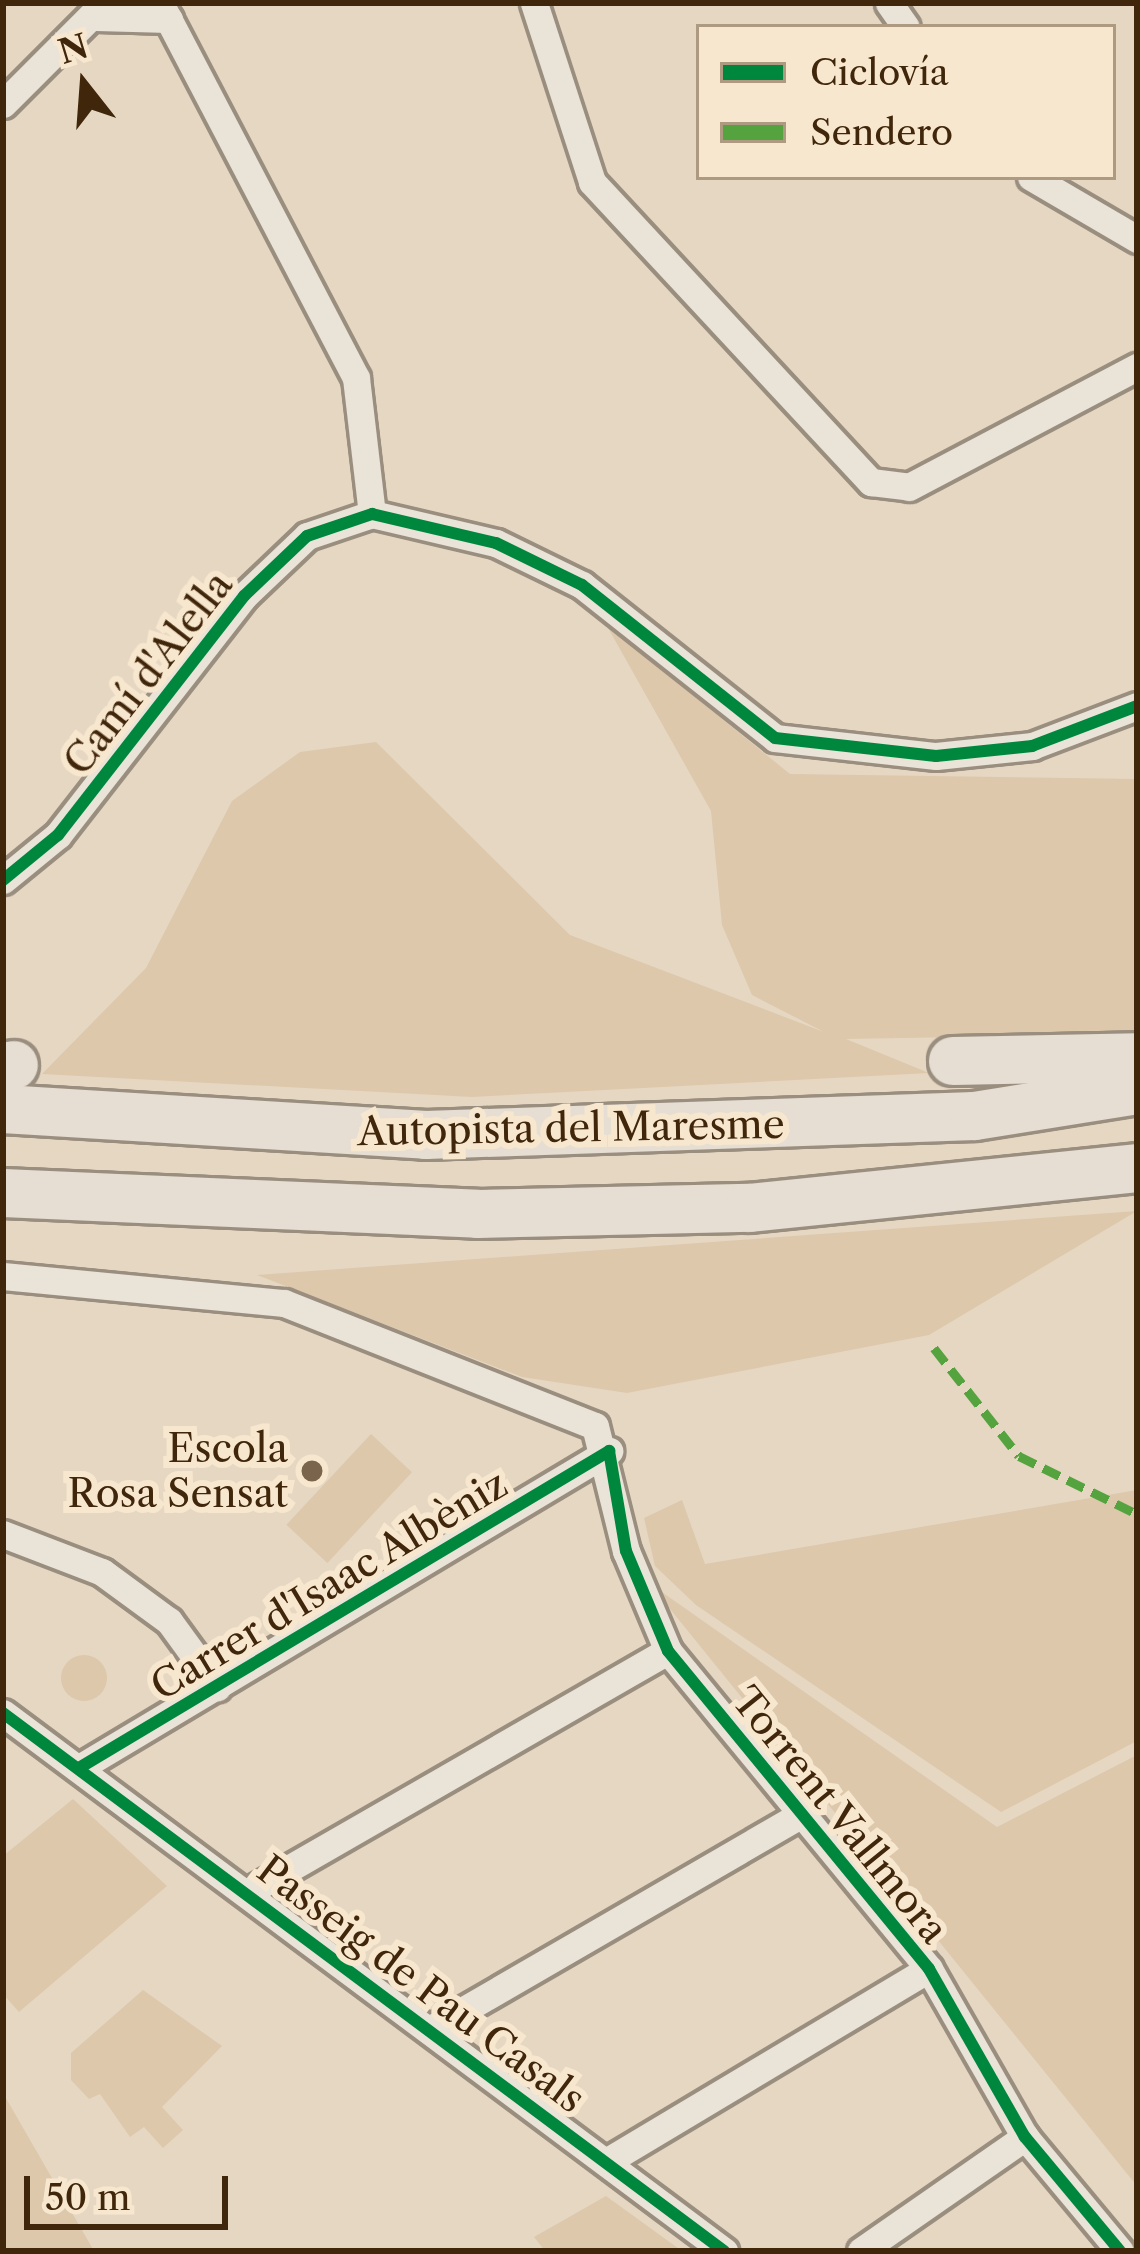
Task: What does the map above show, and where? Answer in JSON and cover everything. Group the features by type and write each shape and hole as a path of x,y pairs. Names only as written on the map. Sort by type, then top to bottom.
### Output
{"highway":[{"path":"953,1061 1137,1057"},
{"name":"Autopista del Maresme","path":"7,1080 450,1134 975,1116 1137,1090"},
{"name":"Autopista del Maresme","path":"3,1193 207,1208 682,1210 977,1191 1137,1168"}],"street":[{"path":"533,3 592,182 871,482 909,487 1137,368"},
{"path":"3,104 100,10 164,11 356,378 372,514 496,543 582,585 775,738 936,756 1032,746 1137,706"},
{"path":"1036,180 1137,239"},
{"name":"Camí d'Alella","path":"3,880 58,836 244,596 307,536 372,514"},
{"path":"3,1276 284,1303 575,1411 609,1451"},
{"name":"Torrent Vallmora","path":"609,1451 626,1551 668,1651 929,1970 1025,2138 1120,2251"},
{"name":"Carrer d'Isaac Albèniz","path":"79,1768 609,1451"},
{"path":"3,1534 102,1572 169,1622 217,1687"},
{"path":"250,1891 668,1651"},
{"name":"Passeig de Pau Casals","path":"3,1713 250,1891 724,2251"},
{"path":"430,2029 800,1815"},
{"path":"606,2162 929,1970"},
{"path":"861,2251 1025,2138"}],"shaded area":[{"path":"607,626 790,774 1137,779 1137,1034 846,1039 929,1073 472,1097 42,1074 146,968 232,801 300,752 376,742 570,935 824,1032 752,995 722,925 711,811"},
{"path":"1137,1211 929,1335 627,1393 522,1377 257,1275"},
{"path":"371,1434 412,1472 327,1563 286,1525"},
{"path":"1137,1490 1137,1741 1001,1812 696,1605 655,1566 644,1518 682,1500 705,1564"},
{"path":"649,1583 997,1827 1137,1755 1137,2186"},
{"path":"84,1655 100,1662 107,1678 100,1694 84,1701 68,1694 61,1678 68,1662"},
{"path":"73,1799 167,1886 19,2012 3,1994 3,1856"},
{"path":"143,1990 222,2046 162,2107 183,2130 163,2148 144,2127 130,2137 100,2094 89,2099 71,2080 71,2053"},
{"path":"3,2093 94,2251 3,2251"},
{"path":"606,2196 682,2251 545,2251 534,2237"}],"marked path":[{"path":"934,1348 1019,1456 1137,1514"}],"cycle path":[{"path":"3,880 58,835 244,596 307,536 372,514 496,543 582,585 775,738 936,756 1032,746 1137,706"},
{"path":"79,1768 609,1451 626,1551 668,1651 929,1969 1025,2137 1120,2251"},
{"path":"3,1713 724,2251"}],"place":[{"name":"Escola Rosa Sensat","path":"312,1471"}]}
